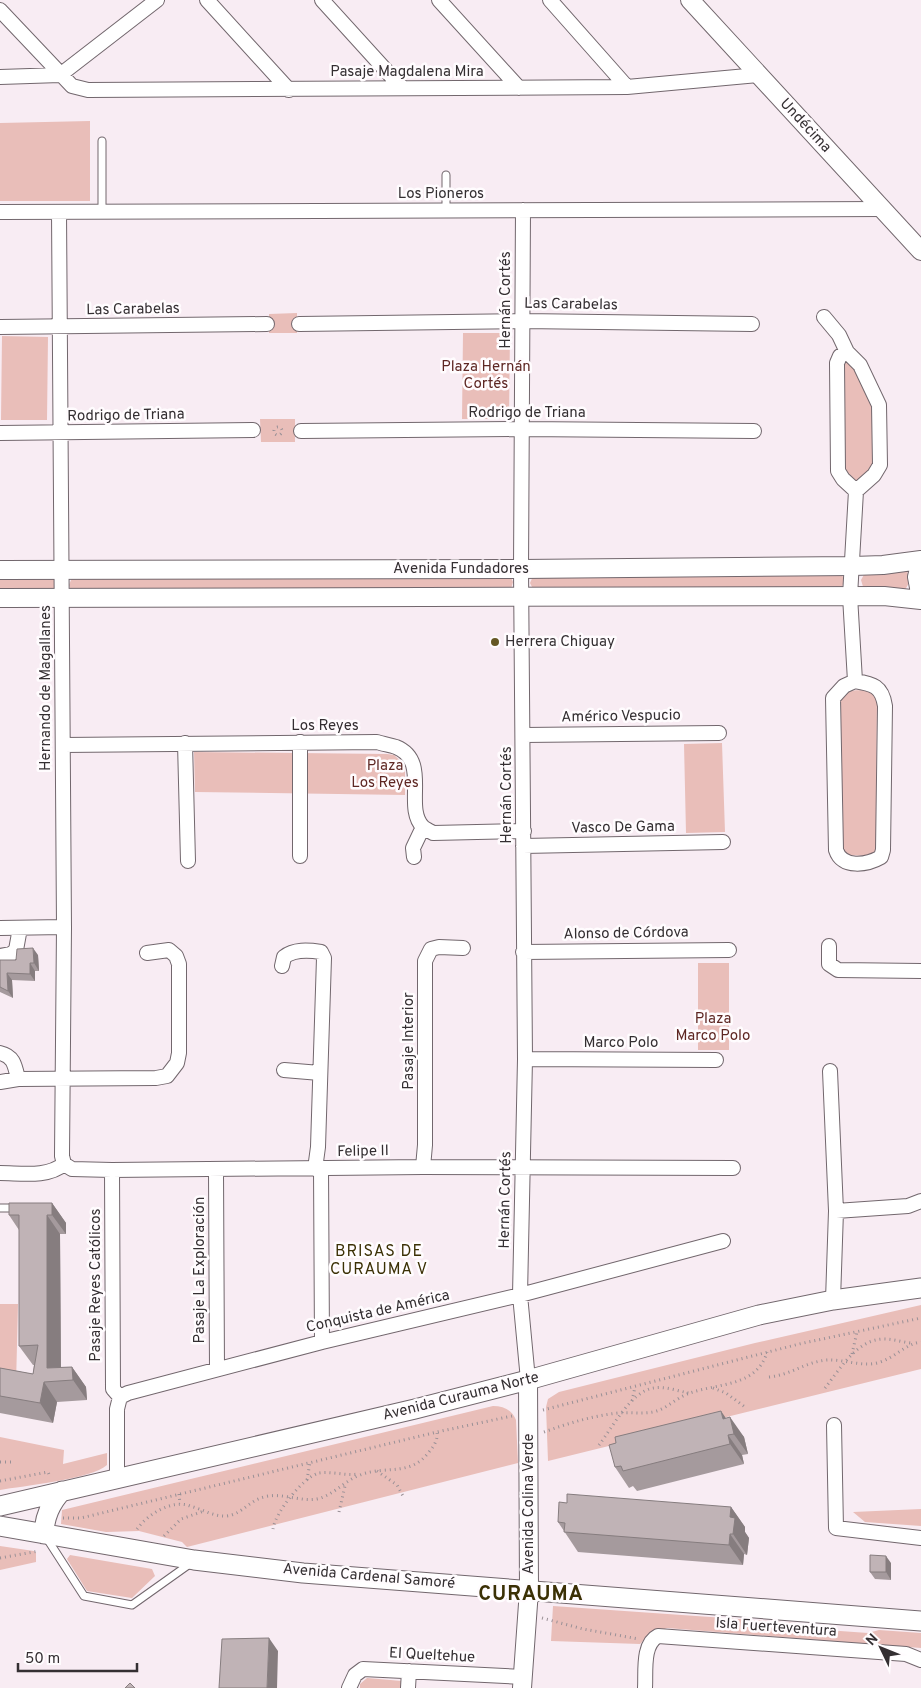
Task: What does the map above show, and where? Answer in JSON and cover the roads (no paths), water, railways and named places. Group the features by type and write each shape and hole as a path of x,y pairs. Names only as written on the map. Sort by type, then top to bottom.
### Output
{"main road":[{"name":"Avenida Curauma Norte","path":"0,1506 415,1409 528,1380 759,1315 833,1300 921,1288"},
{"path":"49,1541 48,1514 52,1504 62,1492"},
{"name":"Avenida Cardenal Samoré","path":"0,1526 49,1541 303,1573 921,1622"}],"street":[{"path":"0,77 60,75 157,0"},
{"path":"207,0 289,90"},
{"path":"322,0 401,87"},
{"path":"439,0 519,88"},
{"path":"550,0 627,87"},
{"name":"Undécima","path":"690,0 921,252"},
{"name":"Pasaje Magdalena Mira","path":"0,10 72,86 88,90 627,87 758,75"},
{"name":"Los Pioneros","path":"0,212 883,209"},
{"name":"Hernán Cortés","path":"522,210 523,429 521,597 524,735 523,952 525,1059 520,1295 528,1380"},
{"name":"Hernando de Magallanes","path":"59,212 64,927 62,1156 64,1164"},
{"path":"824,317 839,335 847,352 860,365 879,405 880,465 874,475 856,491 850,596 855,681"},
{"name":"Las Carabelas","path":"299,324 523,321 752,324"},
{"name":"Las Carabelas","path":"0,327 59,328 267,324"},
{"path":"847,352 840,356 837,363 837,462 838,471 843,479 856,491"},
{"name":"Rodrigo de Triana","path":"301,431 523,429 754,431"},
{"name":"Rodrigo de Triana","path":"0,433 253,430"},
{"path":"921,561 916,577 921,599"},
{"name":"Avenida Fundadores","path":"0,570 853,566 921,561"},
{"name":"Avenida Fundadores","path":"0,598 884,596 921,599"},
{"path":"855,681 873,684 880,689 885,706 883,850 881,857 864,864 845,862 838,857 836,850 833,698 844,686 855,681"},
{"name":"Américo Vespucio","path":"524,735 719,733"},
{"path":"300,742 300,856"},
{"name":"Los Reyes","path":"63,745 377,742 398,748 411,759 415,778 416,814 423,827"},
{"path":"186,743 188,861"},
{"path":"414,857 413,848 423,827 433,833 524,831"},
{"name":"Vasco De Gama","path":"523,846 723,842"},
{"path":"0,928 64,927"},
{"path":"0,956 10,954 16,950 20,928"},
{"path":"829,946 829,964 838,970 921,971"},
{"name":"Pasaje Interior","path":"423,1167 425,1145 425,961 431,950 439,947 463,948"},
{"path":"0,1082 18,1079 63,1080 156,1078 167,1076 177,1063 179,1053 179,964 176,956 169,950 147,952"},
{"name":"Alonso de Córdova","path":"523,952 729,950"},
{"path":"282,966 284,957 289,953 300,951 321,952 324,958 318,1147 322,1342"},
{"path":"0,1053 9,1055 14,1062 18,1079"},
{"name":"Marco Polo","path":"525,1059 716,1060"},
{"path":"284,1070 320,1073"},
{"path":"830,1071 836,1211 833,1300"},
{"path":"0,1173 48,1173 57,1170 64,1164"},
{"name":"Felipe II","path":"64,1164 72,1169 216,1171 423,1167 733,1168"},
{"name":"Pasaje Reyes Católicos","path":"112,1170 114,1389 120,1397"},
{"name":"Pasaje La Exploración","path":"216,1171 216,1369"},
{"path":"836,1211 908,1206 921,1201"},
{"name":"Conquista de América","path":"120,1397 128,1393 216,1369 520,1295 724,1241"},
{"name":"Avenida Colina Verde","path":"523,1683 529,1590 528,1380"},
{"path":"117,1479 117,1409 120,1397"},
{"path":"834,1425 836,1528 921,1538"},
{"name":"Isla Fuerteventura","path":"645,1688 647,1650 654,1638 906,1654 921,1660"},
{"name":"El Queltehue","path":"349,1688 355,1675 363,1669 409,1671 523,1683"},
{"path":"408,1688 409,1671"}],"lane":[{"path":"102,141 102,212"},
{"path":"446,175 446,210"},
{"path":"0,1208 29,1207"},
{"path":"49,1541 84,1596 132,1605 194,1560"}],"place":[{"name":"Herrera Chiguay","path":"495,642"}],"district":[{"name":"BRISAS DE CURAUMA V","path":"379,1261"},
{"name":"CURAUMA","path":"531,1595"}],"park label":[{"name":"Plaza Hernán Cortés","path":"486,376"},
{"name":"Plaza Los Reyes","path":"385,774"},
{"name":"Plaza Marco Polo","path":"713,1028"}]}
